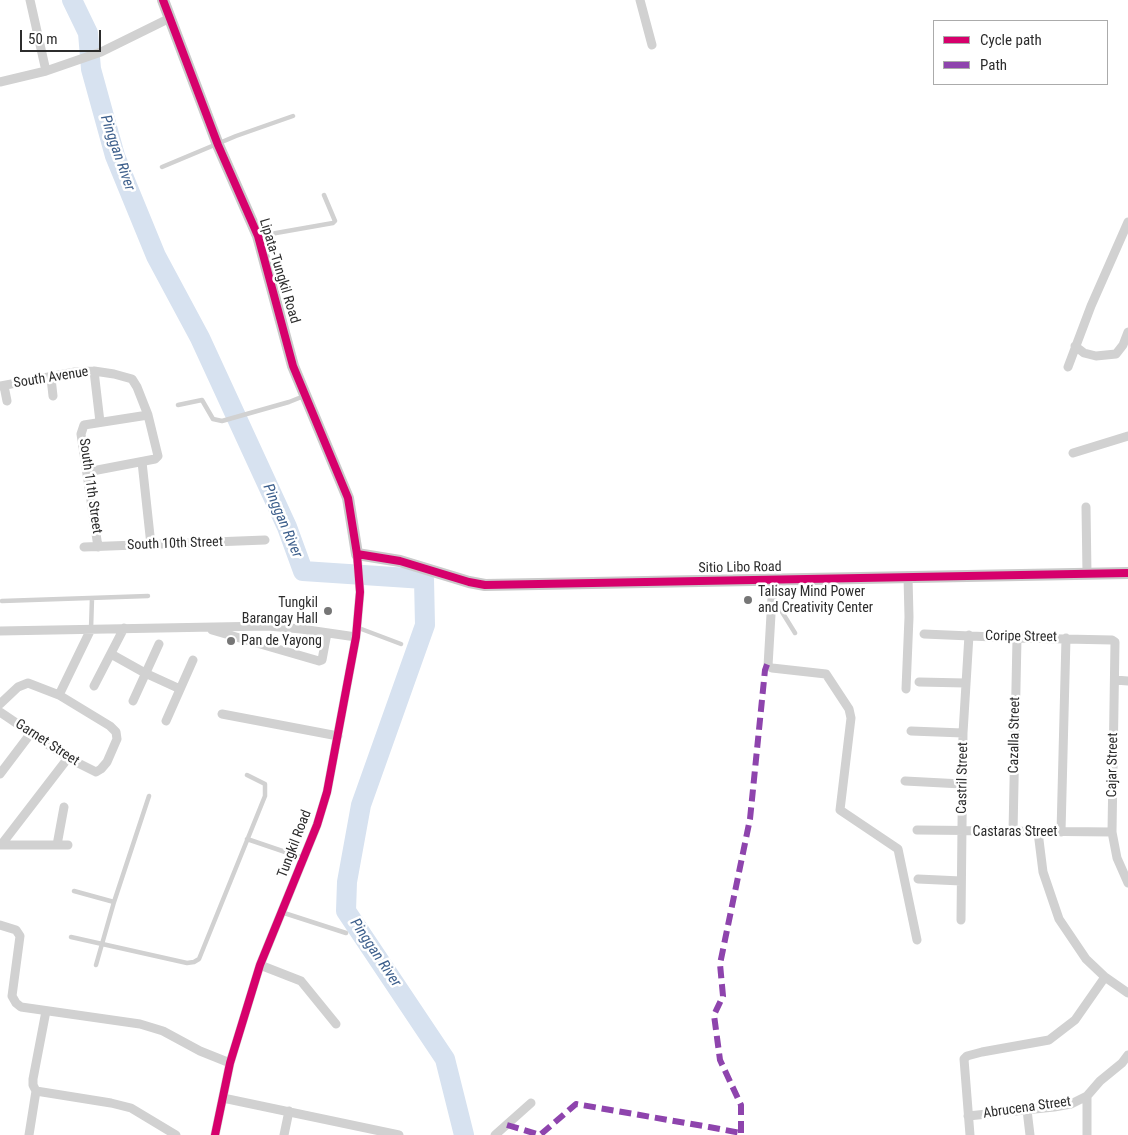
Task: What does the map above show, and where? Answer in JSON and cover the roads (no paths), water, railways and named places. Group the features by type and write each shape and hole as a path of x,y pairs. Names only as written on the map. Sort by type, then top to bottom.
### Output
{"street":[{"path":"30,0 46,71"},
{"name":"Lipata-Tungkil Road","path":"163,0 218,145 258,236 294,366 348,498 357,557"},
{"path":"640,0 652,45"},
{"path":"0,82 46,71 98,53 170,18"},
{"path":"1068,367 1075,346 1128,222"},
{"path":"1075,346 1084,353 1096,356 1116,354 1123,345 1128,332"},
{"path":"87,472 142,462 155,459 158,456 148,415 100,422 94,371"},
{"name":"South Avenue","path":"2,386 74,372 94,371 114,374 132,379 148,415"},
{"path":"51,378 54,396"},
{"path":"2,386 7,401"},
{"name":"South 11th Street","path":"98,547 81,434 84,426 100,422"},
{"path":"1073,453 1128,436"},
{"path":"142,462 151,545"},
{"path":"1086,507 1087,574"},
{"name":"South 10th Street","path":"84,547 265,540"},
{"name":"Sitio Libo Road","path":"357,557 400,560 469,582 485,585 1128,573"},
{"name":"Tungkil Road","path":"215,1135 230,1063 260,965 304,858 327,792 356,632 360,592 357,557"},
{"path":"906,688 909,617 908,577"},
{"path":"773,580 768,666 826,674 830,677 849,709 851,718 840,810 898,849 917,940"},
{"path":"0,631 268,626 327,633 356,632"},
{"path":"203,627 316,661 322,660 327,633"},
{"path":"94,686 124,628"},
{"path":"0,703 18,687 28,683 58,695 91,629"},
{"name":"Coripe Street","path":"924,634 1112,640 1116,644"},
{"name":"Castril Street","path":"961,920 963,733 969,635"},
{"name":"Cazalla Street","path":"1013,832 1017,638"},
{"path":"1061,832 1066,638"},
{"path":"133,701 159,644"},
{"name":"Cajar Street","path":"1116,644 1112,832 1117,858 1128,883"},
{"path":"112,654 145,673 180,689"},
{"path":"166,721 194,660"},
{"path":"1115,680 1128,681"},
{"path":"919,682 965,683"},
{"name":"Garnet Street","path":"0,712 68,758 96,772 107,762 117,739 116,732 110,726 58,695"},
{"path":"222,714 338,736"},
{"path":"911,731 963,733"},
{"path":"0,774 31,733"},
{"path":"0,845 68,758"},
{"path":"905,781 962,784"},
{"path":"56,845 64,806"},
{"name":"Castaras Street","path":"917,830 962,832 1112,832"},
{"path":"1038,832 1043,872 1059,919 1086,959 1105,977 1128,993"},
{"path":"0,845 68,845"},
{"path":"918,879 962,881"},
{"path":"0,925 16,930 20,936 12,996 21,1007 140,1024 163,1031 200,1051 230,1063"},
{"path":"260,965 301,981 336,1024"},
{"name":"Abrucena Street","path":"970,1135 964,1059 967,1056 982,1052 1049,1040 1075,1020 1105,977"},
{"path":"28,1135 36,1091 33,1086 33,1079 46,1011"},
{"name":"Abrucena Street","path":"968,1116 1071,1104 1087,1096 1100,1081 1125,1066 1128,1055"},
{"path":"36,1091 131,1108 176,1135"},
{"path":"1087,1096 1087,1135"},
{"path":"223,1098 289,1111 368,1131 398,1135"},
{"path":"495,1135 531,1103"},
{"path":"1026,1110 1030,1135"},
{"path":"284,1135 289,1111"}],"lane":[{"path":"162,167 293,116"},
{"path":"258,236 333,223 335,221 324,195"},
{"path":"178,406 202,400 213,419 217,421 228,420 289,402 305,395"},
{"path":"2,601 148,596"},
{"path":"772,596 795,633"},
{"path":"91,629 92,598"},
{"path":"356,632 400,644"},
{"path":"71,937 187,963 199,959 263,801 266,789 265,784 247,775"},
{"path":"96,965 114,902 149,796"},
{"path":"248,839 304,858"},
{"path":"74,891 114,902"},
{"path":"281,912 346,933"}],"waterway":[{"name":"Pinggan River","path":"72,0 88,33 91,69 115,156 156,256 200,338 287,527 303,571 424,579 425,625 361,805 347,882 346,911 445,1059 464,1135"}],"place":[{"name":"Talisay Mind Power and Creativity Center","path":"748,600"},
{"name":"Tungkil Barangay Hall","path":"328,611"},
{"name":"Pan de Yayong","path":"231,641"}]}
